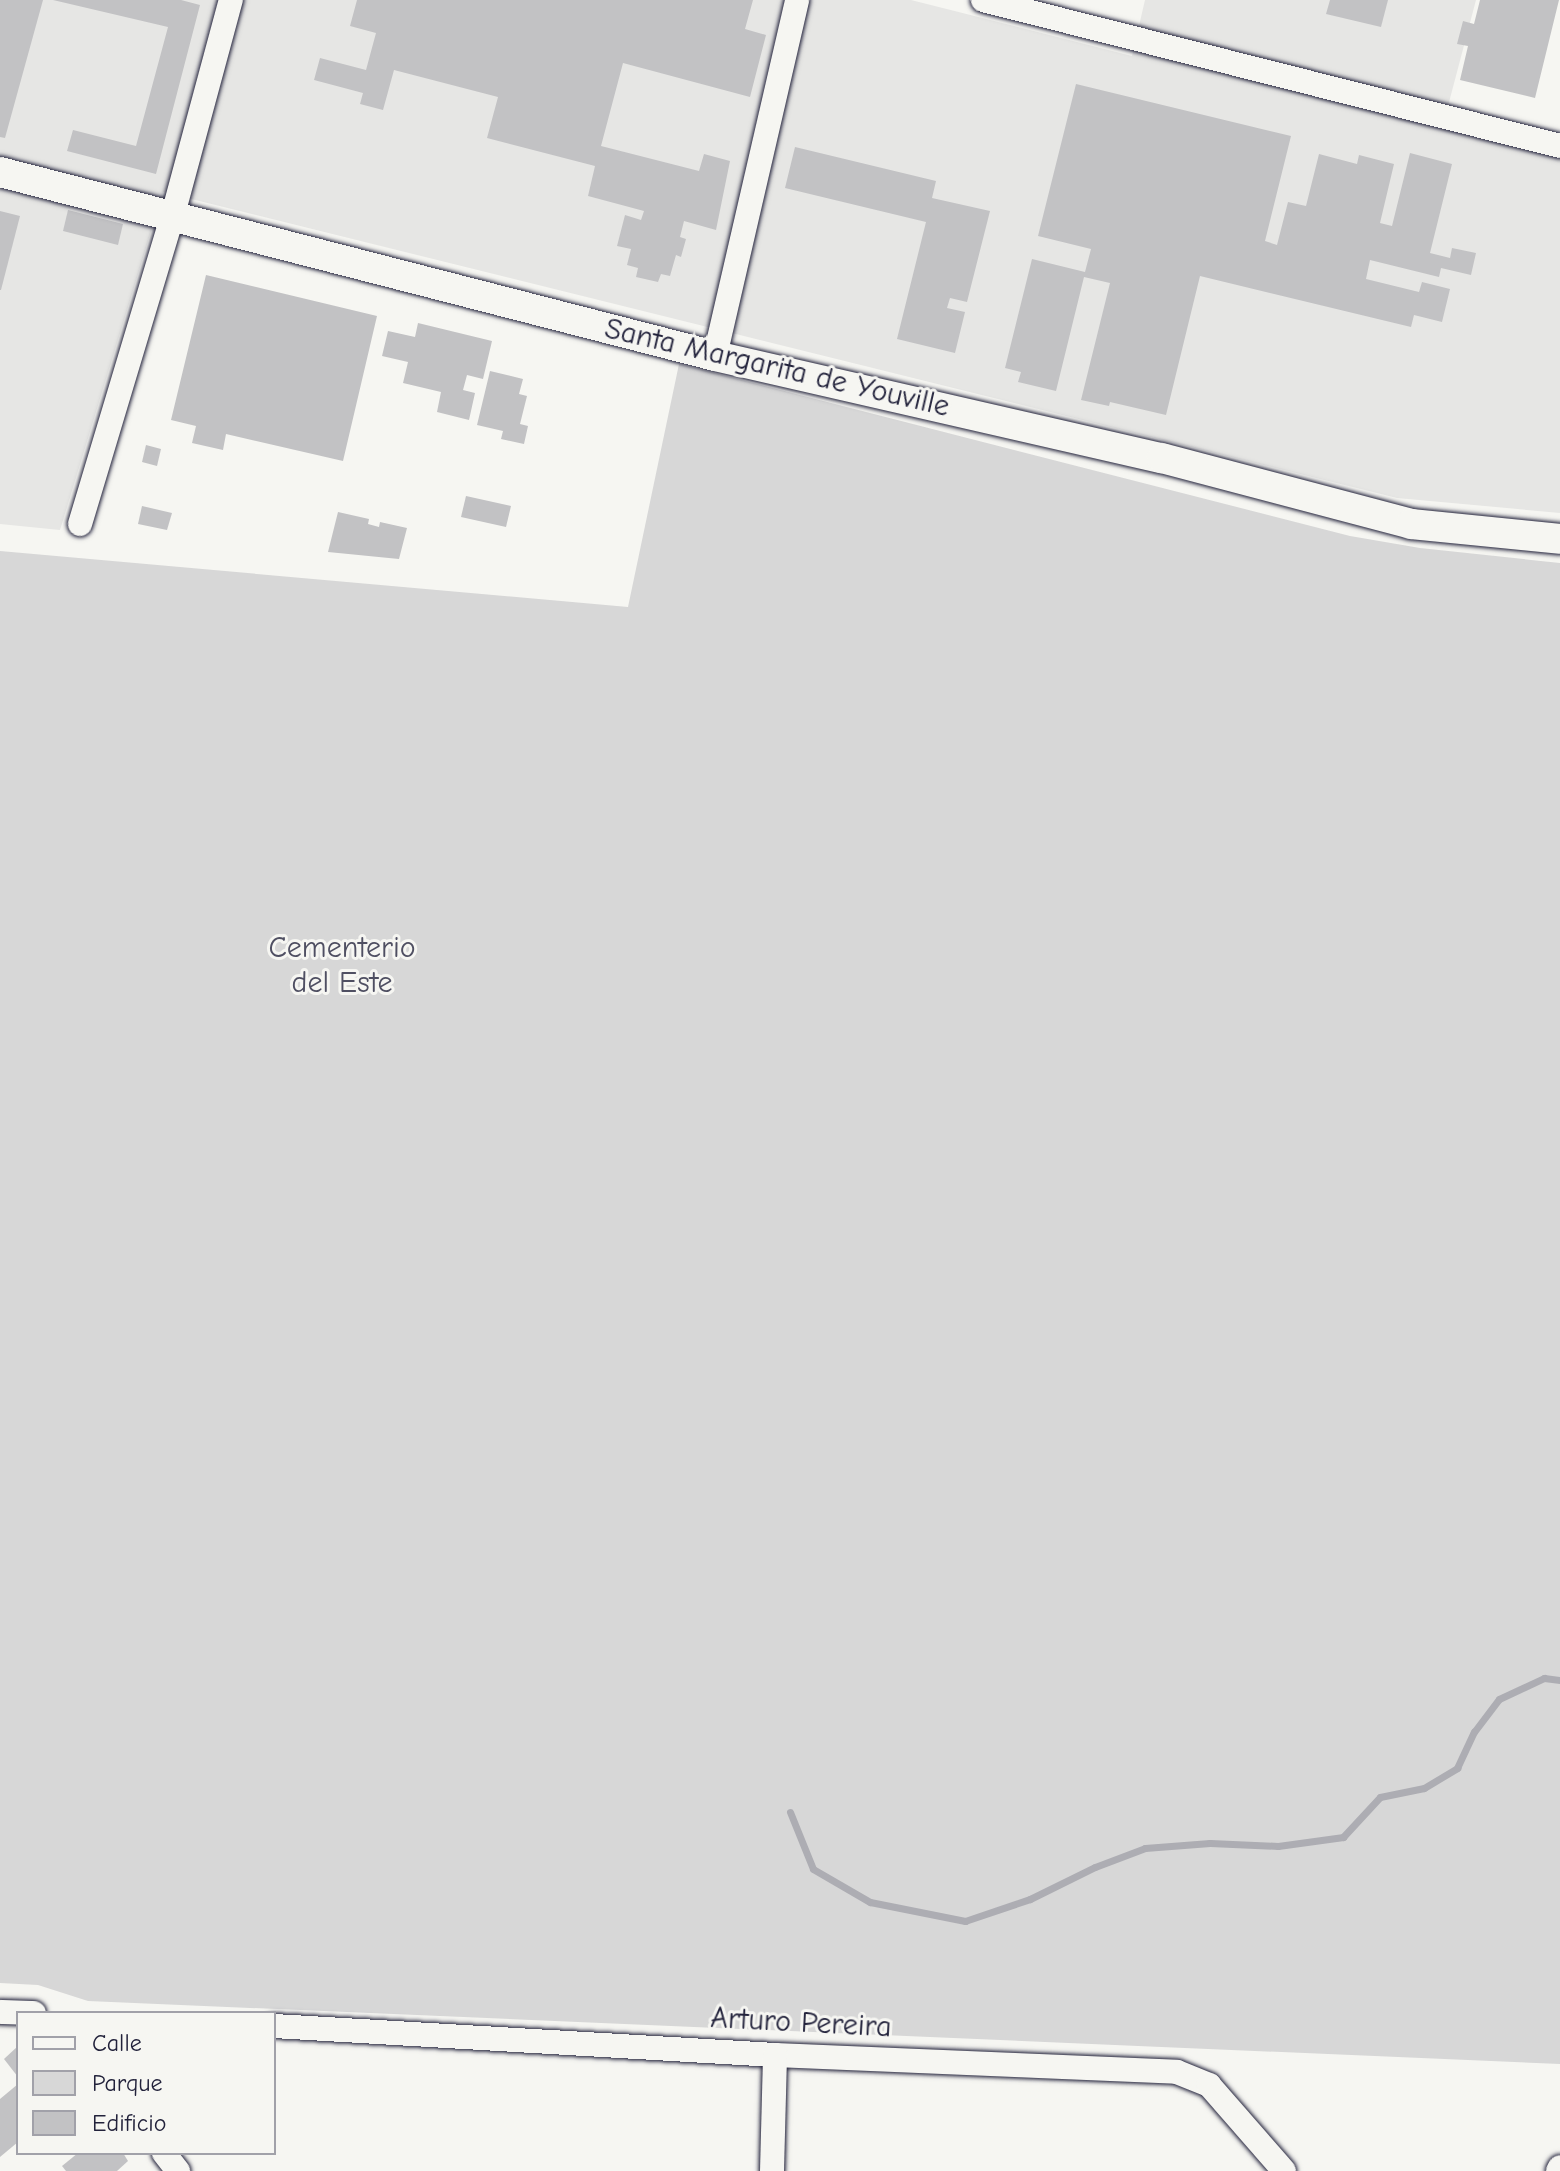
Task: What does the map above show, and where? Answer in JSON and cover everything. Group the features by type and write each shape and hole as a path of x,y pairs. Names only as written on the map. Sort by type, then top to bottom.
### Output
{"street":[{"path":"80,524 172,218 231,0"},
{"path":"715,356 797,0"},
{"path":"983,0 1560,146"},
{"name":"Santa Margarita de Youville","path":"0,172 715,356 1162,458 1411,524 1560,539"},
{"name":"Arturo Pereira","path":"276,2026 775,2055 1177,2072 1209,2085 1284,2171"},
{"path":"772,2171 775,2055"},
{"path":"166,2155 178,2171"}],"shaded area":[{"path":"0,0 911,0 1132,56 1145,0 1476,0 1443,125 1560,152 1560,513 1397,498 163,192 60,530 0,524"}],"green space":[{"name":"Cementerio del Este","path":"679,364 1350,536 1420,548 1560,563 1560,2064 88,2001 38,1985 0,1983 0,551 628,607"}],"building":[{"path":"0,0 43,0 5,138 0,137"},
{"path":"53,0 181,0 200,5 156,174 67,151 73,130 136,146 168,27"},
{"path":"357,0 753,0 745,29 766,35 750,97 623,63 601,146 699,171 704,154 730,161 716,230 684,221 680,237 686,239 681,257 676,255 670,276 661,274 658,282 636,277 638,268 627,265 631,249 617,246 625,215 641,220 644,211 588,196 595,166 487,138 498,97 394,70 383,110 360,104 363,93 314,80 320,58 366,70 376,33 350,26"},
{"path":"1330,0 1388,0 1381,27 1326,14"},
{"path":"1480,0 1559,0 1535,98 1460,80 1468,46 1457,44 1463,21 1474,24"},
{"path":"1076,84 1291,136 1265,241 1277,245 1288,202 1306,206 1319,154 1357,164 1359,155 1394,164 1380,223 1392,226 1410,153 1452,164 1430,253 1450,258 1452,248 1476,253 1471,275 1441,268 1439,277 1370,260 1366,279 1419,292 1422,282 1450,289 1442,322 1414,315 1411,327 1200,276 1166,415 1110,402 1109,406 1081,400 1110,283 1084,277 1056,391 1018,382 1021,372 1005,368 1032,259 1085,272 1091,249 1038,236"},
{"path":"795,147 936,181 932,198 990,211 967,302 950,298 947,308 965,312 955,353 897,339 926,222 785,188"},
{"path":"68,210 123,224 118,245 63,231"},
{"path":"0,211 20,216 1,290 0,290"},
{"path":"206,275 377,316 343,461 226,434 223,450 192,443 196,426 171,420"},
{"path":"418,323 492,341 483,379 467,375 463,390 475,393 469,420 437,412 441,392 403,383 408,362 382,356 388,331 415,337"},
{"path":"490,371 523,379 519,394 527,396 520,424 528,426 524,444 501,439 503,431 477,425"},
{"path":"146,445 161,449 157,466 142,462"},
{"path":"466,496 511,506 506,527 461,517"},
{"path":"142,506 172,513 167,530 138,524"},
{"path":"338,512 369,519 368,524 379,527 380,522 407,528 399,559 328,552"},
{"path":"16,2048 16,2074 4,2059"},
{"path":"16,2086 16,2144 0,2157 0,2099"},
{"path":"76,2155 124,2155 128,2161 117,2171 66,2171 62,2166"}],"waterway":[{"path":"790,1812 813,1869 870,1902 965,1921 1030,1899 1095,1867 1145,1848 1210,1843 1278,1846 1343,1837 1380,1797 1424,1788 1457,1768 1474,1732 1499,1699 1544,1678 1560,1680"}]}
